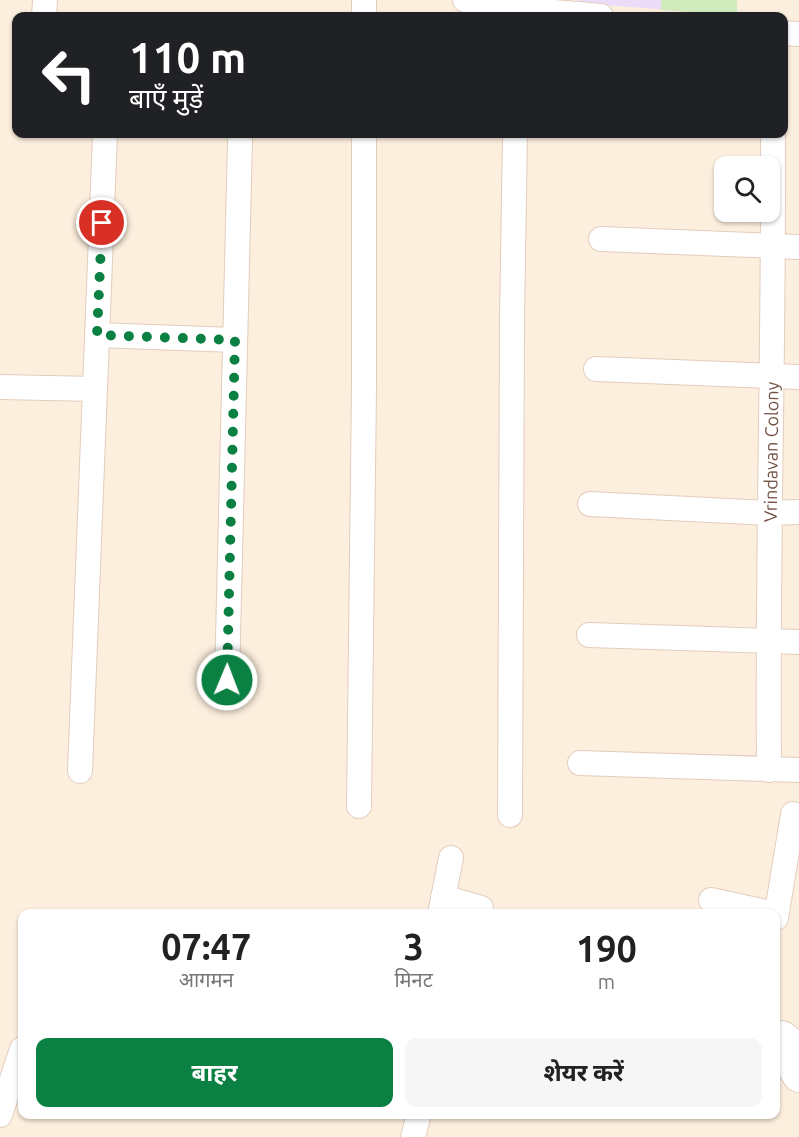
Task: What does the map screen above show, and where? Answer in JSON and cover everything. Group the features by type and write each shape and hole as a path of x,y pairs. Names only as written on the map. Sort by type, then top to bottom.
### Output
{"street":[{"path":"465,0 514,12"},
{"path":"80,771 105,138"},
{"path":"227,680 240,138"},
{"path":"359,806 364,388 364,138"},
{"path":"510,815 512,320 516,138"},
{"name":"Vrindavan Colony","path":"769,770 768,642 773,138"},
{"path":"601,239 799,247"},
{"path":"97,335 235,340"},
{"path":"596,369 799,377"},
{"path":"0,387 95,389"},
{"path":"590,504 770,513 799,512"},
{"path":"589,635 799,642"},
{"path":"580,763 799,770"},
{"path":"777,909 793,814"},
{"path":"451,858 442,905 481,908"},
{"path":"711,900 750,909"},
{"path":"780,1033 792,1040 791,1071 796,1080 799,1080"},
{"path":"0,1114 18,1061"},
{"path":"413,1137 418,1119"}],"shaded area":[{"path":"577,0 737,0 737,12 697,12 577,3"}],"green space":[{"path":"661,0 737,0 737,12 661,10"}],"route":[{"path":"102,223 97,335 235,340 227,680"}]}
